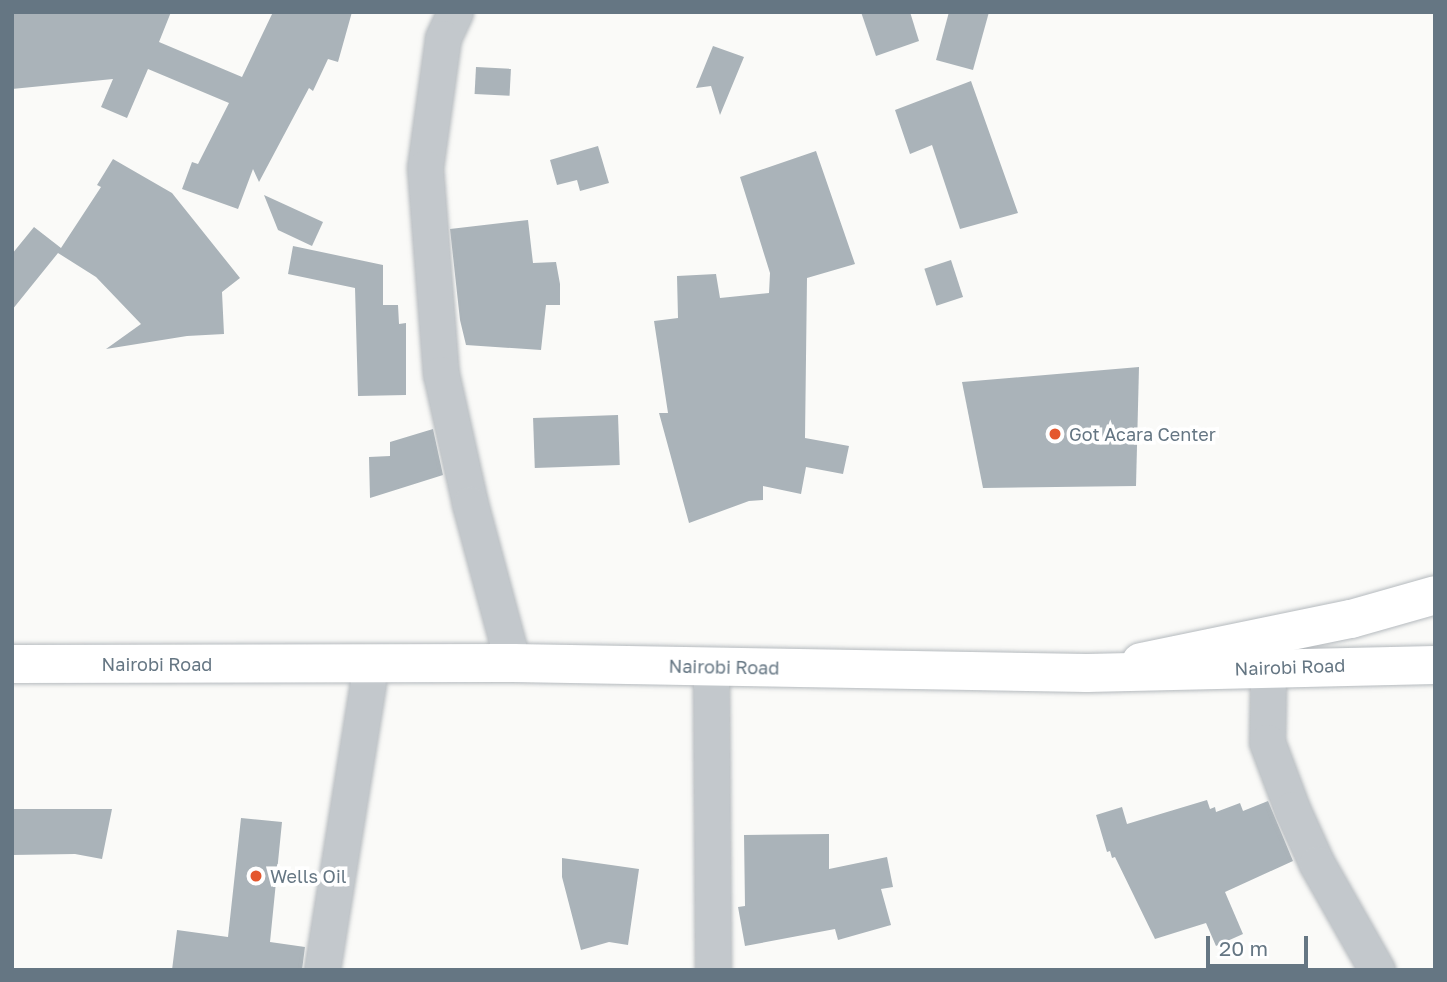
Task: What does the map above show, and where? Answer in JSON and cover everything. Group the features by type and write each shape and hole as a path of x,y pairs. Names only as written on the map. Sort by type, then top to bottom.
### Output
{"main road":[{"path":"1087,673 1351,619 1435,595"},
{"name":"Nairobi Road","path":"12,664 513,663 1087,673 1435,665"},
{"name":"Nairobi Road","path":"12,682 711,682 1268,689 1435,688"}],"street":[{"path":"455,12 443,38 425,168 441,374 470,504 513,663"},
{"path":"711,682 713,970"},
{"path":"322,970 368,684"},
{"path":"1268,689 1267,742 1292,809 1317,864 1377,970"}],"building":[{"path":"12,12 171,12 159,42 242,77 273,12 352,12 338,62 328,59 313,91 309,88 259,182 253,169 238,209 182,189 192,162 198,164 229,103 148,69 127,118 101,107 113,79 12,89"},
{"path":"861,12 910,12 919,41 876,56"},
{"path":"949,12 989,12 973,70 936,60"},
{"path":"713,46 744,57 720,115 711,86 696,88"},
{"path":"476,67 511,69 510,96 475,94"},
{"path":"971,81 1018,213 960,229 932,145 910,154 895,110"},
{"path":"598,146 609,183 580,191 577,180 557,185 550,160"},
{"path":"816,151 855,264 807,278 805,438 849,446 843,474 806,467 801,494 763,486 763,500 749,501 689,523 659,413 668,413 654,321 678,318 677,276 716,274 720,298 769,293 770,273 740,177"},
{"path":"113,159 172,193 240,278 222,292 224,334 187,336 106,349 141,324 96,277 58,253 12,310 12,254 34,227 61,248 101,187 97,185"},
{"path":"264,195 323,222 312,246 278,230"},
{"path":"528,220 533,263 556,262 560,284 560,305 546,305 541,350 466,345 460,320 450,229"},
{"path":"293,246 383,265 383,305 398,305 399,324 406,323 406,395 358,396 355,288 288,274"},
{"path":"951,260 963,297 936,306 924,269"},
{"name":"Got Acara Center","path":"1139,367 1136,486 983,488 962,382"},
{"path":"618,415 620,465 535,468 533,418"},
{"path":"433,429 443,475 370,498 369,457 390,456 390,442"},
{"path":"1207,800 1210,809 1215,807 1216,812 1240,803 1243,811 1268,801 1293,861 1225,892 1243,934 1216,946 1206,923 1155,939 1115,857 1112,858 1110,851 1107,852 1096,815 1122,807 1127,824"},
{"path":"12,809 112,809 102,859 75,854 12,855"},
{"path":"241,818 282,822 270,942 305,947 302,970 172,970 177,930 228,937"},
{"path":"829,834 829,869 887,857 893,887 881,889 891,925 838,940 835,929 745,946 738,907 745,906 744,835"},
{"path":"562,858 639,869 628,945 609,942 581,950 562,877"}],"place":[{"name":"Got Acara Center","path":"1055,434"},
{"name":"Wells Oil","path":"256,876"}]}
